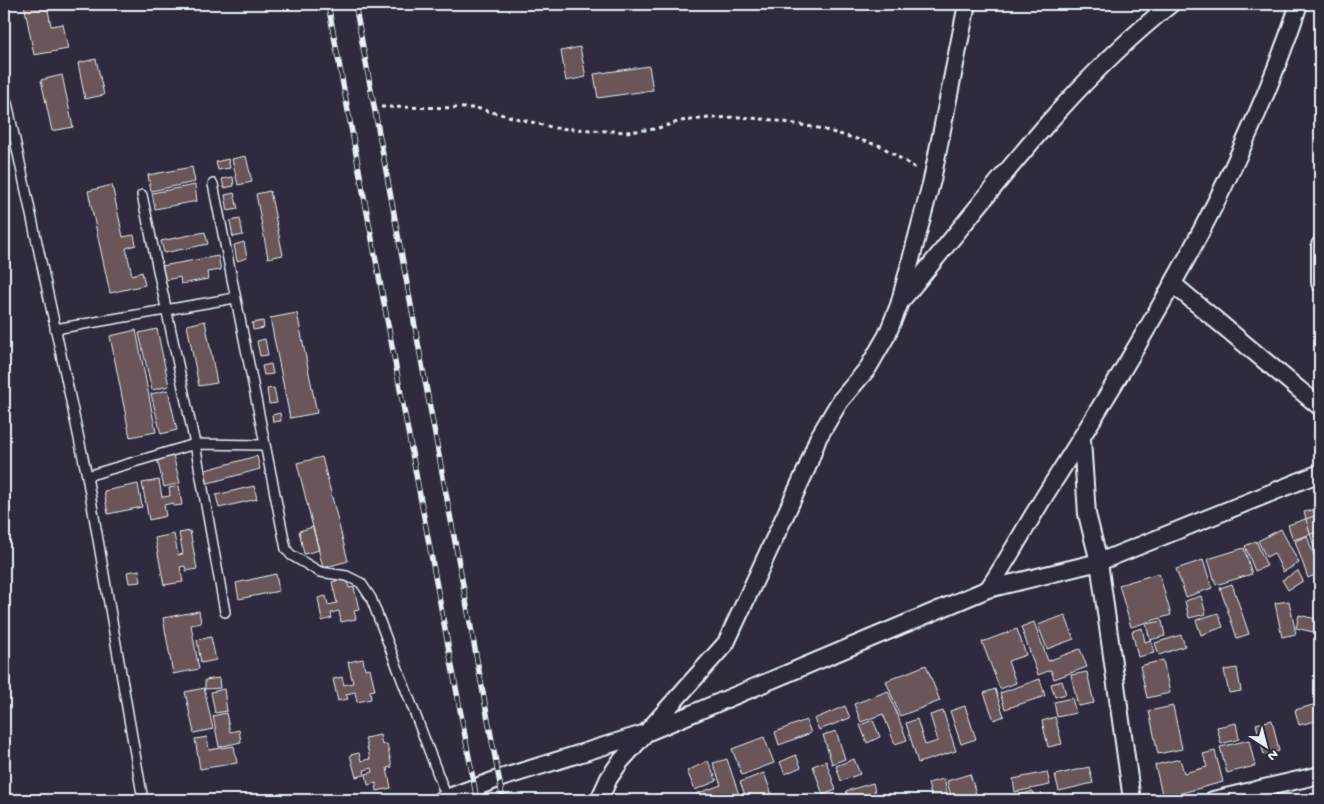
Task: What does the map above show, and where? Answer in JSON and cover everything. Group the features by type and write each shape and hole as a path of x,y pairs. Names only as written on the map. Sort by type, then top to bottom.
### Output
{"street":[{"path":"599,800 609,778 646,733 726,643 803,477 818,438 840,401 868,368 887,335 899,304 932,180 967,4"},
{"path":"899,304 1018,156 1076,91 1172,4"},
{"path":"988,589 1082,440 1200,234 1262,106 1278,67 1299,4"},
{"path":"1320,245 1320,283"},
{"path":"1173,284 1320,407"},
{"path":"1082,440 1088,514 1098,562 1132,800"},
{"path":"444,799 498,779 646,733 988,589 1098,562 1320,473"},
{"path":"1213,800 1320,775"}],"lane":[{"path":"4,95 87,476 143,800"},
{"path":"213,184 286,549 291,555 320,572 347,576 361,583 371,598 444,799"},
{"path":"142,194 165,310 195,444 225,612"},
{"path":"55,329 236,298"},
{"path":"87,476 195,444 265,445"}],"path":[{"path":"381,108 476,108 555,128 626,132 655,129 681,121 710,118 740,117 773,120 818,128 881,146 932,180"}],"building":[{"path":"24,4 47,4 51,26 63,24 68,49 34,55"},
{"path":"580,47 586,77 566,81 561,51"},
{"path":"96,59 104,95 85,99 78,63"},
{"path":"649,66 653,90 598,98 594,74"},
{"path":"62,75 73,127 52,131 41,80"},
{"path":"246,156 252,182 238,185 232,159"},
{"path":"228,159 230,168 218,170 216,162"},
{"path":"192,167 195,182 151,191 148,175"},
{"path":"233,177 234,186 224,188 222,179"},
{"path":"112,185 123,237 134,235 136,245 126,248 132,275 142,272 145,285 110,293 88,191"},
{"path":"195,185 197,201 155,209 152,193"},
{"path":"270,191 283,255 268,258 256,194"},
{"path":"234,193 238,209 228,211 225,195"},
{"path":"240,219 243,235 233,237 230,221"},
{"path":"205,232 208,244 164,253 161,241"},
{"path":"244,242 247,258 237,261 234,245"},
{"path":"218,256 221,270 207,272 208,279 181,284 180,277 165,280 162,266"},
{"path":"297,313 317,413 290,418 270,318"},
{"path":"205,321 217,383 199,386 187,325"},
{"path":"263,321 264,328 253,330 252,323"},
{"path":"157,329 169,386 152,390 139,333"},
{"path":"136,330 156,432 130,437 110,336"},
{"path":"265,339 268,355 260,356 257,341"},
{"path":"271,364 273,374 264,375 262,366"},
{"path":"274,388 277,403 269,404 267,389"},
{"path":"168,390 177,430 161,434 151,394"},
{"path":"280,413 281,421 273,422 272,415"},
{"path":"173,455 180,483 164,487 157,459"},
{"path":"257,456 260,469 205,484 202,471"},
{"path":"322,457 348,561 323,568 297,463"},
{"path":"159,480 162,497 170,496 169,488 179,486 182,505 173,506 173,503 164,505 166,516 149,520 142,483"},
{"path":"138,484 142,507 108,514 104,491"},
{"path":"254,486 257,499 219,508 216,495"},
{"path":"1320,508 1320,554 1316,555 1304,512"},
{"path":"1320,514 1320,531 1293,540 1288,525"},
{"path":"9,524 10,541 4,541 4,525"},
{"path":"313,527 319,550 304,554 299,531"},
{"path":"1281,529 1299,563 1283,572 1274,553 1266,557 1258,541"},
{"path":"190,531 197,569 186,571 185,566 180,567 183,582 164,585 155,538 174,534 178,555 183,554 179,533"},
{"path":"1307,536 1320,573 1308,578 1295,541"},
{"path":"1256,541 1267,566 1255,571 1245,546"},
{"path":"1244,548 1252,574 1216,585 1208,559"},
{"path":"1203,560 1212,588 1186,597 1176,569"},
{"path":"139,570 141,582 129,583 127,572"},
{"path":"1298,571 1303,581 1288,590 1282,580"},
{"path":"1159,573 1171,615 1131,627 1119,585"},
{"path":"276,574 279,591 239,599 236,583"},
{"path":"347,578 349,588 354,587 359,610 354,611 356,619 341,622 339,611 331,613 332,618 322,621 318,598 326,596 328,605 337,603 332,582"},
{"path":"1232,584 1249,634 1237,638 1220,588"},
{"path":"1201,596 1206,614 1189,618 1185,601"},
{"path":"1289,601 1296,634 1282,637 1275,603"},
{"path":"199,611 201,623 191,625 199,669 173,674 163,618"},
{"path":"1218,613 1223,627 1201,635 1196,620"},
{"path":"1065,615 1074,639 1047,649 1038,625"},
{"path":"1299,615 1316,619 1313,632 1296,628"},
{"path":"1162,621 1165,636 1150,640 1146,624"},
{"path":"1034,622 1048,661 1080,649 1087,667 1054,679 1051,670 1038,675 1021,627"},
{"path":"1142,628 1145,642 1151,640 1154,653 1138,657 1132,631"},
{"path":"1017,629 1026,655 1008,661 1016,683 1000,689 982,642"},
{"path":"1181,635 1185,646 1159,655 1155,643"},
{"path":"211,637 216,660 201,663 197,640"},
{"path":"363,659 365,669 370,668 375,690 370,691 371,699 357,702 355,692 346,694 348,699 338,701 333,679 342,677 344,685 353,683 348,662"},
{"path":"1163,660 1170,693 1147,698 1140,666"},
{"path":"926,665 940,701 900,716 886,681"},
{"path":"1237,668 1241,691 1229,693 1224,670"},
{"path":"1087,672 1094,703 1078,706 1071,675"},
{"path":"219,678 220,688 205,689 205,680"},
{"path":"1040,679 1045,696 1005,709 1000,693"},
{"path":"1062,681 1066,694 1055,697 1051,684"},
{"path":"204,688 213,729 194,733 185,692"},
{"path":"224,689 227,711 215,713 211,692"},
{"path":"995,689 1004,716 994,720 984,693"},
{"path":"888,691 907,740 895,744 883,714 861,722 854,704"},
{"path":"1072,698 1076,713 1057,717 1054,702"},
{"path":"1320,703 1320,720 1299,725 1295,710"},
{"path":"845,706 850,718 819,730 814,719"},
{"path":"965,706 976,739 961,744 950,711"},
{"path":"1173,706 1182,749 1158,754 1149,711"},
{"path":"943,711 956,751 918,763 906,723 917,719 925,745 938,741 930,715"},
{"path":"226,713 230,732 239,730 241,742 219,747 213,716"},
{"path":"1055,717 1062,744 1048,747 1042,721"},
{"path":"806,720 811,733 779,745 775,732"},
{"path":"873,720 880,737 867,743 860,725"},
{"path":"1272,720 1279,751 1264,755 1256,724"},
{"path":"1236,723 1239,739 1221,744 1217,727"},
{"path":"836,731 845,759 832,764 823,735"},
{"path":"380,735 382,745 387,744 392,767 387,768 391,788 377,791 376,783 368,785 366,774 373,772 372,768 364,770 365,775 356,777 350,755 359,753 361,761 370,759 365,738"},
{"path":"207,737 209,750 234,746 237,763 200,769 195,739"},
{"path":"764,737 774,763 742,775 732,749"},
{"path":"1249,740 1255,766 1227,773 1220,747"},
{"path":"1215,751 1223,782 1163,798 1155,765 1180,759 1184,773 1207,767 1203,754"},
{"path":"796,755 801,767 785,774 780,762"},
{"path":"727,759 739,795 725,800 698,800 696,794 721,785 713,763"},
{"path":"854,759 860,774 841,781 836,766"},
{"path":"708,761 717,781 695,790 687,771"},
{"path":"826,761 836,790 823,795 813,766"},
{"path":"1089,767 1093,783 1059,791 1055,775"},
{"path":"1047,772 1050,785 1015,792 1013,779"},
{"path":"764,773 774,800 747,800 740,782"},
{"path":"970,774 978,800 952,800 947,781"},
{"path":"944,779 949,800 932,800 928,783"},
{"path":"873,783 876,797 866,800 849,800 846,791"},
{"path":"1033,791 1035,800 1017,800 1016,796"},
{"path":"1056,795 1057,800 1045,800 1045,798"}],"railway":[{"path":"328,4 477,800"},
{"path":"355,4 503,800"}]}
